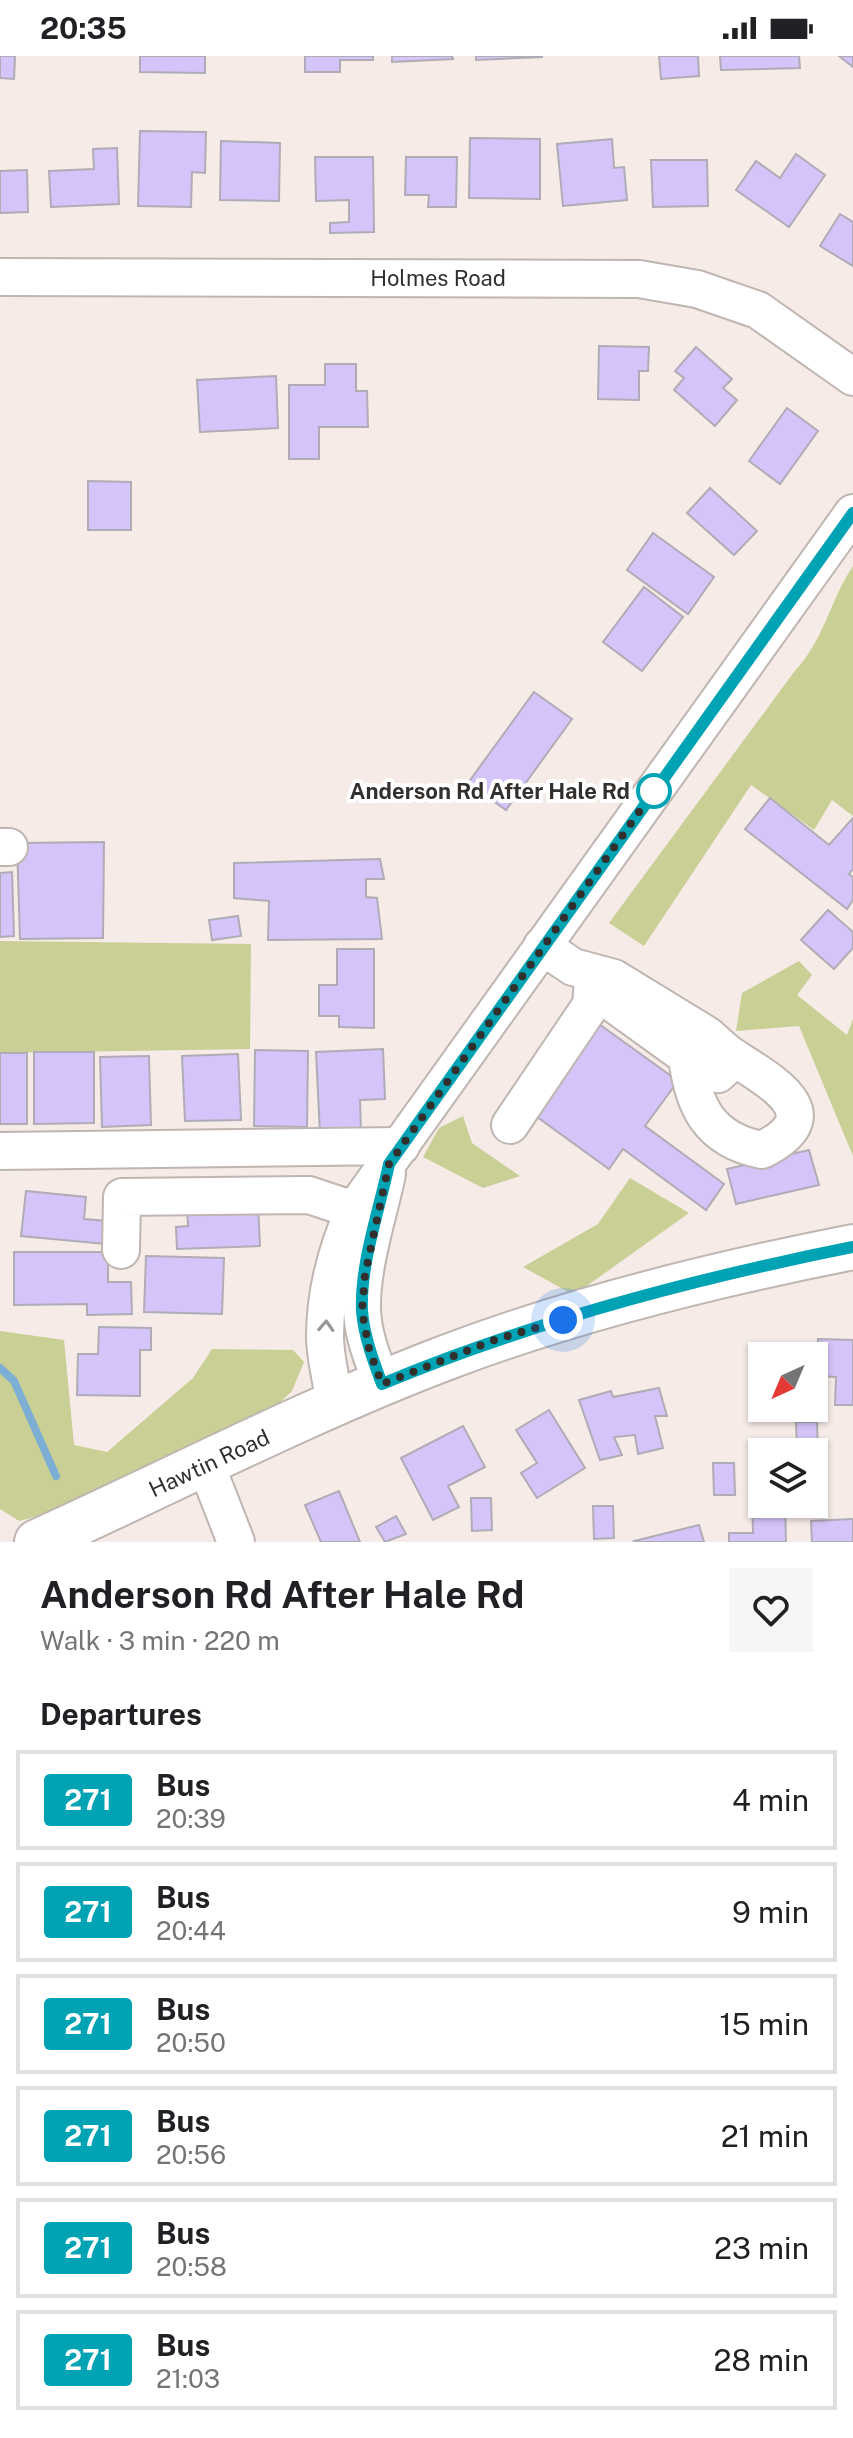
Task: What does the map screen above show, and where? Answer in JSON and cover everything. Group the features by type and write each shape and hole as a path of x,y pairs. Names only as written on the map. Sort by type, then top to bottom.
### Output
{"main road":[{"name":"Hawtin Road","path":"37,1542 335,1404 497,1339 771,1263 853,1247"}],"street":[{"name":"Holmes Road","path":"0,277 639,279 697,289 758,310 852,376"},
{"path":"335,1404 325,1338 328,1300 337,1255 354,1210 850,523"},
{"path":"542,946 592,977 606,1000 687,1057 718,1074 728,1065 726,1052"},
{"path":"592,977 614,978 707,1035 789,1096 795,1109 793,1126 778,1142 762,1150 732,1140 705,1118 695,1102 687,1057"},
{"path":"510,1125 591,1005 592,977"},
{"path":"0,1151 395,1155"},
{"path":"0,1169 395,1155"},
{"path":"382,1384 369,1349 362,1311 365,1275 395,1155"},
{"path":"121,1250 122,1197 309,1195 354,1210"},
{"path":"206,1465 236,1542"}],"green space":[{"path":"853,566 853,816 832,800 814,830 751,785 644,946 609,923 813,647"},
{"path":"0,941 251,944 250,1049 0,1053"},
{"path":"799,961 812,975 797,995 847,1035 853,1019 853,1156 799,1026 736,1031 742,993"},
{"path":"463,1116 472,1143 520,1176 483,1188 423,1157 439,1128"},
{"path":"630,1178 689,1213 574,1295 523,1267 598,1224"},
{"path":"0,1331 64,1340 74,1445 107,1452 193,1378 212,1349 293,1350 304,1362 292,1391 276,1406 240,1428 38,1516 19,1521 0,1509"}],"building":[{"path":"0,56 15,56 14,79 0,78"},
{"path":"140,56 205,56 205,73 140,72"},
{"path":"305,56 373,56 373,60 340,60 340,72 305,72"},
{"path":"392,56 452,56 453,59 392,62"},
{"path":"476,56 542,56 542,57 476,60"},
{"path":"659,56 698,56 699,76 661,79"},
{"path":"720,56 799,56 800,68 721,70"},
{"path":"839,56 853,56 853,67"},
{"path":"140,131 206,132 205,173 192,172 191,207 138,206"},
{"path":"470,138 540,139 540,199 469,198"},
{"path":"612,139 614,168 624,167 627,200 563,206 557,144"},
{"path":"221,141 280,143 279,201 220,200"},
{"path":"117,148 119,204 51,207 49,171 94,169 93,149"},
{"path":"796,154 825,175 789,227 736,190 756,161 780,178"},
{"path":"315,157 373,157 374,232 330,233 330,223 349,222 349,200 316,201"},
{"path":"406,157 457,157 456,207 428,207 429,195 405,195"},
{"path":"651,160 707,160 708,206 653,207"},
{"path":"27,170 28,212 0,213 0,171"},
{"path":"840,214 853,222 853,266 820,246"},
{"path":"599,346 649,347 648,371 639,371 639,400 598,399"},
{"path":"696,347 732,379 723,388 737,400 715,426 674,390 684,378 675,371"},
{"path":"325,364 356,364 356,391 367,391 368,427 319,427 319,459 289,459 289,385 325,385"},
{"path":"276,376 278,428 200,432 197,380"},
{"path":"787,408 818,431 780,484 749,461"},
{"path":"88,481 131,482 131,530 88,530"},
{"path":"710,488 757,531 734,555 687,513"},
{"path":"653,533 714,577 688,614 627,570"},
{"path":"644,587 683,617 642,671 603,642"},
{"path":"534,692 572,719 506,810 468,783"},
{"path":"770,798 829,845 853,818 853,869 849,874 853,877 853,900 847,909 745,829"},
{"path":"104,842 103,938 20,939 17,843"},
{"path":"380,859 384,879 366,879 366,897 377,898 382,939 268,940 269,901 234,898 234,863"},
{"path":"12,872 14,936 0,937 0,873"},
{"path":"828,910 853,932 853,948 834,969 801,940"},
{"path":"238,916 241,936 212,940 209,920"},
{"path":"337,949 374,949 374,1028 339,1027 339,1016 319,1016 319,985 337,985"},
{"path":"599,1024 678,1081 645,1126 724,1184 706,1210 623,1149 609,1169 533,1114"},
{"path":"383,1049 385,1099 360,1100 361,1132 320,1134 316,1052"},
{"path":"255,1050 308,1051 307,1127 254,1126"},
{"path":"34,1052 94,1052 94,1123 34,1124"},
{"path":"0,1053 27,1053 27,1124 0,1124"},
{"path":"238,1054 241,1120 185,1121 182,1056"},
{"path":"149,1056 151,1125 102,1127 100,1057"},
{"path":"809,1150 819,1185 736,1204 727,1169"},
{"path":"26,1191 86,1197 84,1219 107,1221 105,1244 21,1236"},
{"path":"258,1203 260,1246 177,1249 176,1227 188,1226 187,1206"},
{"path":"14,1252 108,1252 108,1282 131,1282 132,1314 87,1315 87,1304 14,1305"},
{"path":"146,1256 224,1258 222,1314 144,1312"},
{"path":"99,1327 151,1328 151,1350 140,1350 140,1396 77,1395 78,1354 98,1354"},
{"path":"818,1339 853,1340 853,1405 835,1405 836,1377 828,1377 828,1342 818,1342"},
{"path":"659,1388 667,1416 655,1416 663,1448 638,1454 635,1435 614,1437 622,1455 600,1460 579,1400 611,1391 613,1397"},
{"path":"549,1410 585,1468 537,1498 521,1473 537,1463 516,1430"},
{"path":"796,1422 817,1422 818,1438 797,1438"},
{"path":"463,1426 485,1467 448,1486 459,1507 433,1520 401,1458"},
{"path":"713,1463 734,1463 735,1495 714,1495"},
{"path":"339,1491 360,1542 321,1542 305,1505"},
{"path":"471,1498 491,1498 492,1530 472,1531"},
{"path":"593,1506 613,1506 614,1538 594,1539"},
{"path":"396,1516 406,1534 385,1542 376,1527"},
{"path":"753,1518 785,1518 786,1542 729,1542 729,1533 753,1533"},
{"path":"853,1519 853,1542 812,1542 811,1521"},
{"path":"699,1525 704,1542 634,1541"}],"waterway":[{"path":"0,1368 14,1381 56,1476"}],"bus line":[{"name":"271","path":"853,513 843,532 542,946 389,1164 365,1275 362,1311 369,1349 382,1384 497,1339 626,1301 771,1263 853,1247"}],"place":[{"name":"Anderson Rd After Hale Rd","path":"654,791"}],"route":[{"path":"563,1320 497,1339 382,1384 369,1349 362,1311 365,1275 389,1164 654,791"}]}
